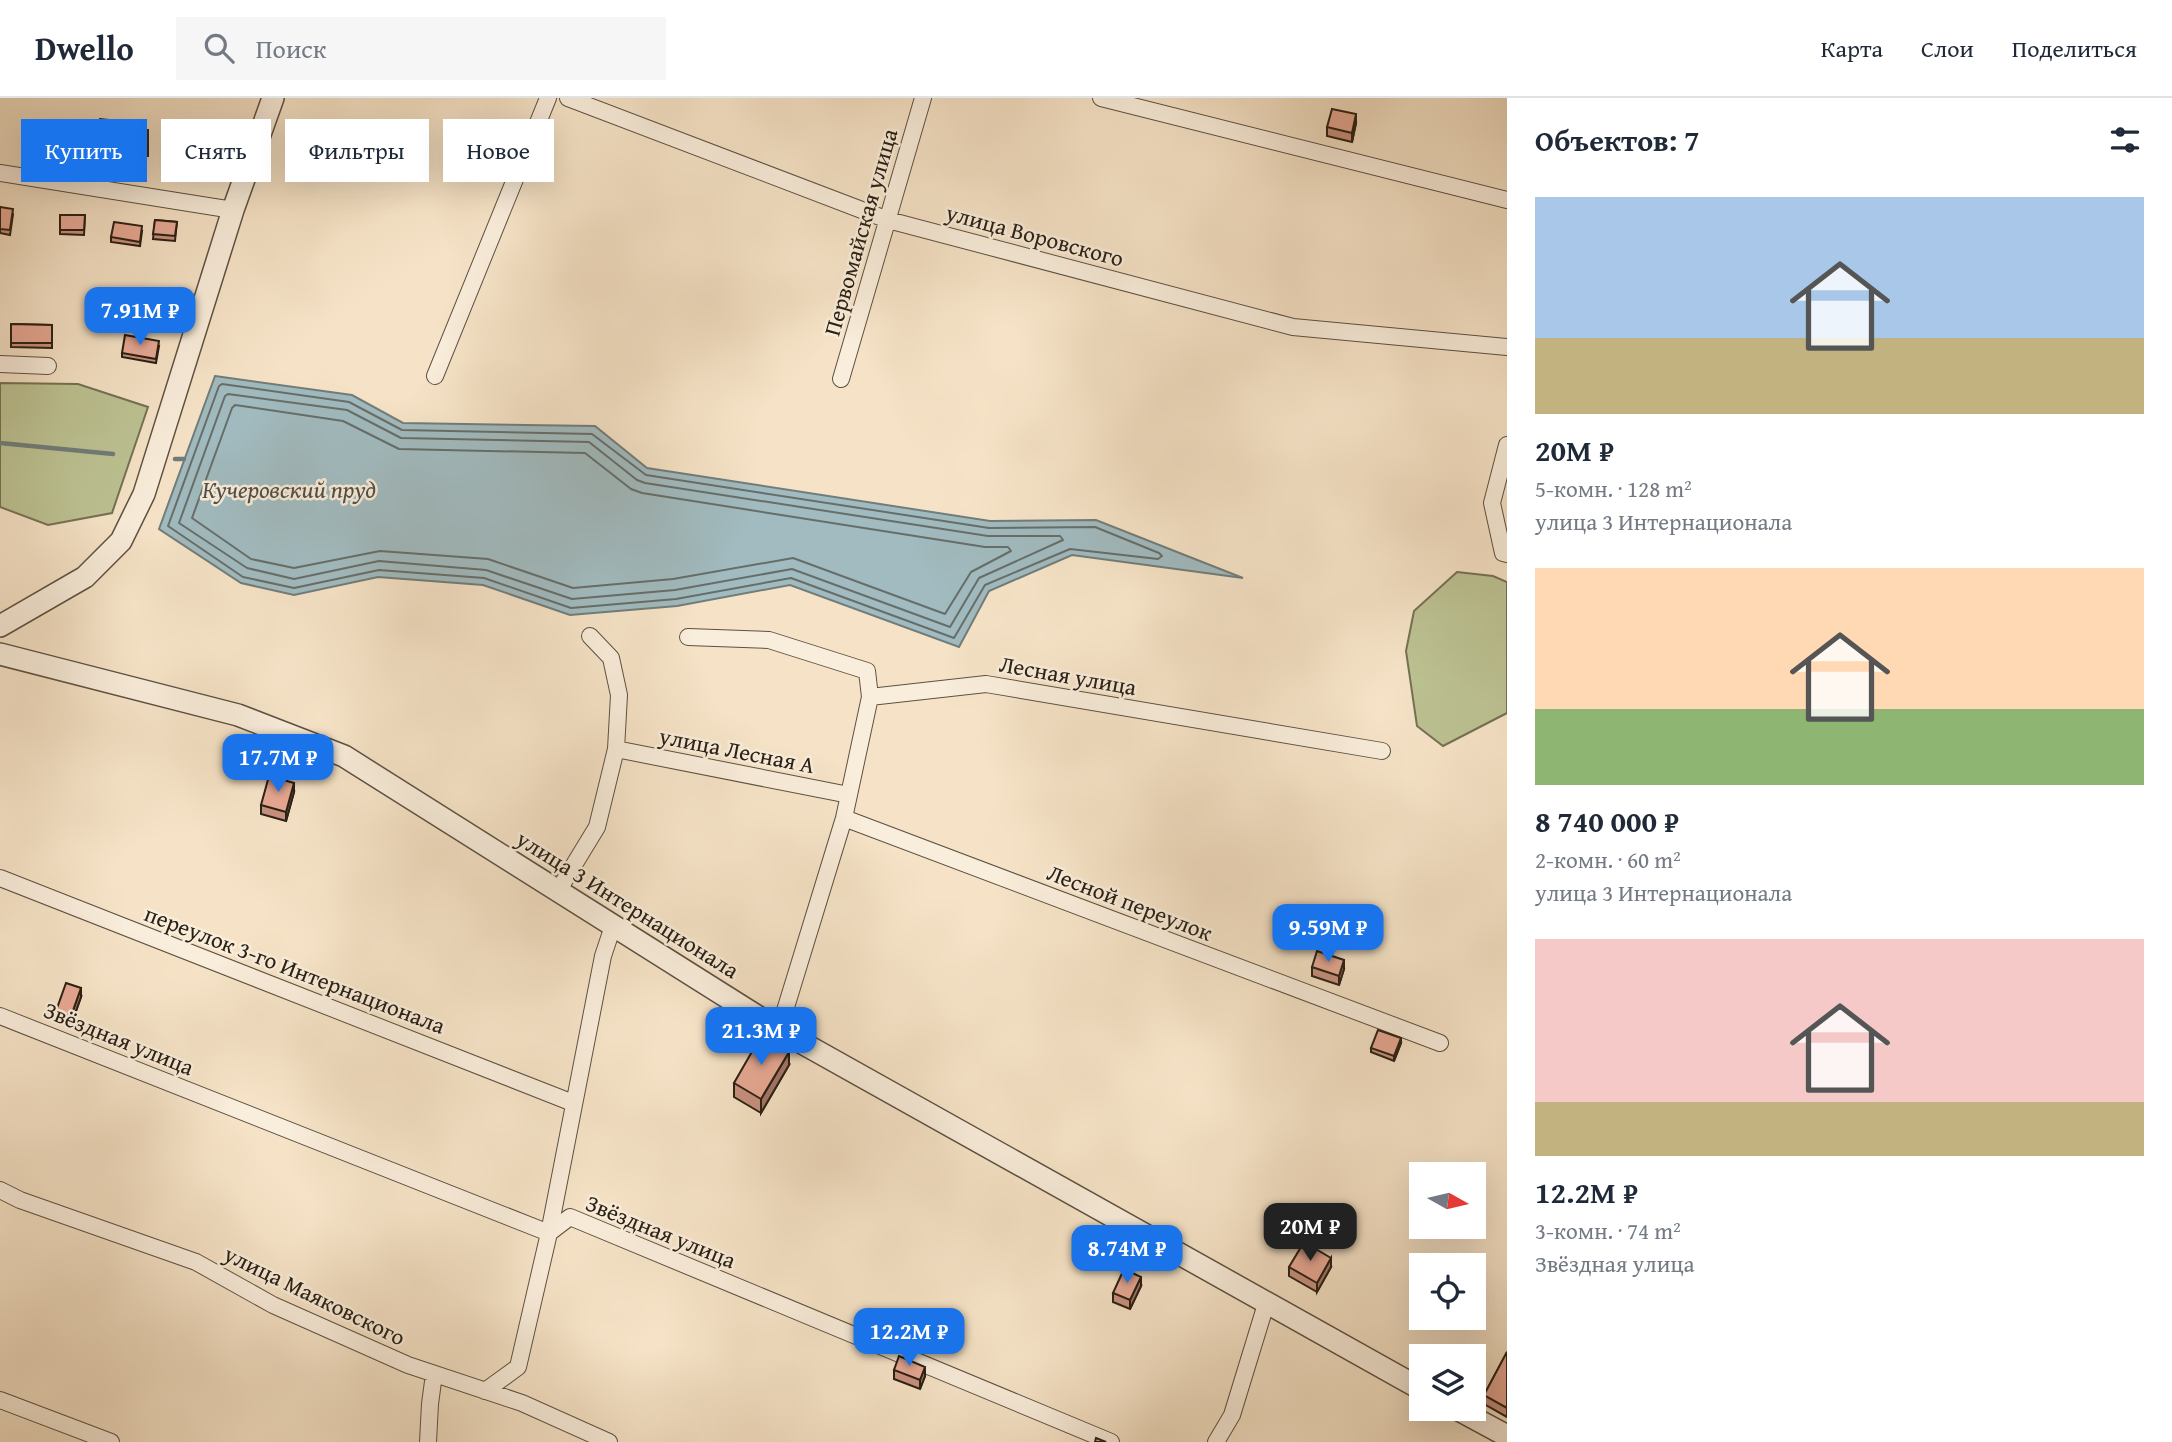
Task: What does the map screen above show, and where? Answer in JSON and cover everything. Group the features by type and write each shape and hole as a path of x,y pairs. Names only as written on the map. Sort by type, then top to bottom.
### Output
{"street":[{"path":"0,625 85,577 121,541 144,494 233,210 273,98"},
{"path":"435,376 548,98"},
{"name":"улица Воровского","path":"568,98 888,220 1293,327 1507,347"},
{"name":"Первомайская улица","path":"841,379 923,98"},
{"path":"1101,98 1507,201"},
{"path":"0,173 233,210"},
{"path":"0,364 48,366"},
{"path":"1507,445 1492,503 1503,553 1507,554"},
{"path":"558,891 597,827 616,749 619,695 611,658 590,636"},
{"path":"688,637 769,640 867,671 870,697 844,818 779,1030"},
{"name":"улица 3 Интернационала","path":"0,654 238,715 344,756 779,1030 1409,1382"},
{"name":"Лесная улица","path":"870,697 986,684 1382,751"},
{"name":"улица Лесная А","path":"616,749 849,795"},
{"name":"Лесной переулок","path":"844,818 1440,1043"},
{"name":"переулок 3-го Интернационала","path":"0,878 573,1103"},
{"path":"485,1391 519,1367 549,1233 603,956 613,926"},
{"name":"Звёздная улица","path":"0,1016 549,1233 570,1217 1111,1442"},
{"name":"улица Маяковского","path":"0,1190 20,1200 196,1262 273,1305 408,1365 522,1403 609,1442"},
{"path":"1216,1442 1232,1415 1266,1304"},
{"path":"428,1442 434,1374"},
{"path":"0,1400 111,1442"},
{"path":"1479,1421 1507,1436"}],"green space":[{"path":"0,383 78,384 148,407 112,513 48,525 0,507"},
{"path":"1457,572 1493,576 1507,582 1507,713 1443,746 1417,726 1406,651 1414,611"}],"water":[{"name":"Кучеровский пруд","path":"215,376 352,395 403,423 595,426 647,468 990,521 1096,520 1243,578 1072,555 989,591 959,647 790,585 677,606 570,615 483,585 378,577 294,595 241,583 159,529"}],"building":[{"path":"1332,109 1356,114 1352,133 1327,127"},
{"path":"0,207 13,209 10,230 0,229"},
{"path":"60,215 85,215 84,230 60,230"},
{"path":"155,220 177,222 175,236 153,234"},
{"path":"114,222 142,226 140,242 111,237"},
{"path":"11,324 52,325 52,343 11,343"},
{"path":"125,335 159,341 156,359 122,353"},
{"path":"269,776 294,783 286,812 261,805"},
{"path":"1317,951 1344,960 1339,976 1312,967"},
{"path":"66,983 81,988 71,1016 56,1011"},
{"path":"1378,1030 1401,1038 1394,1056 1371,1048"},
{"path":"761,1036 789,1052 761,1099 734,1083"},
{"path":"1304,1242 1331,1258 1317,1283 1289,1267"},
{"path":"1124,1269 1141,1277 1130,1300 1113,1293"},
{"path":"1507,1352 1507,1408 1486,1396"},
{"path":"899,1356 925,1367 920,1380 894,1370"}],"waterway":[{"path":"0,443 113,454"},
{"path":"175,459 184,459"}]}
